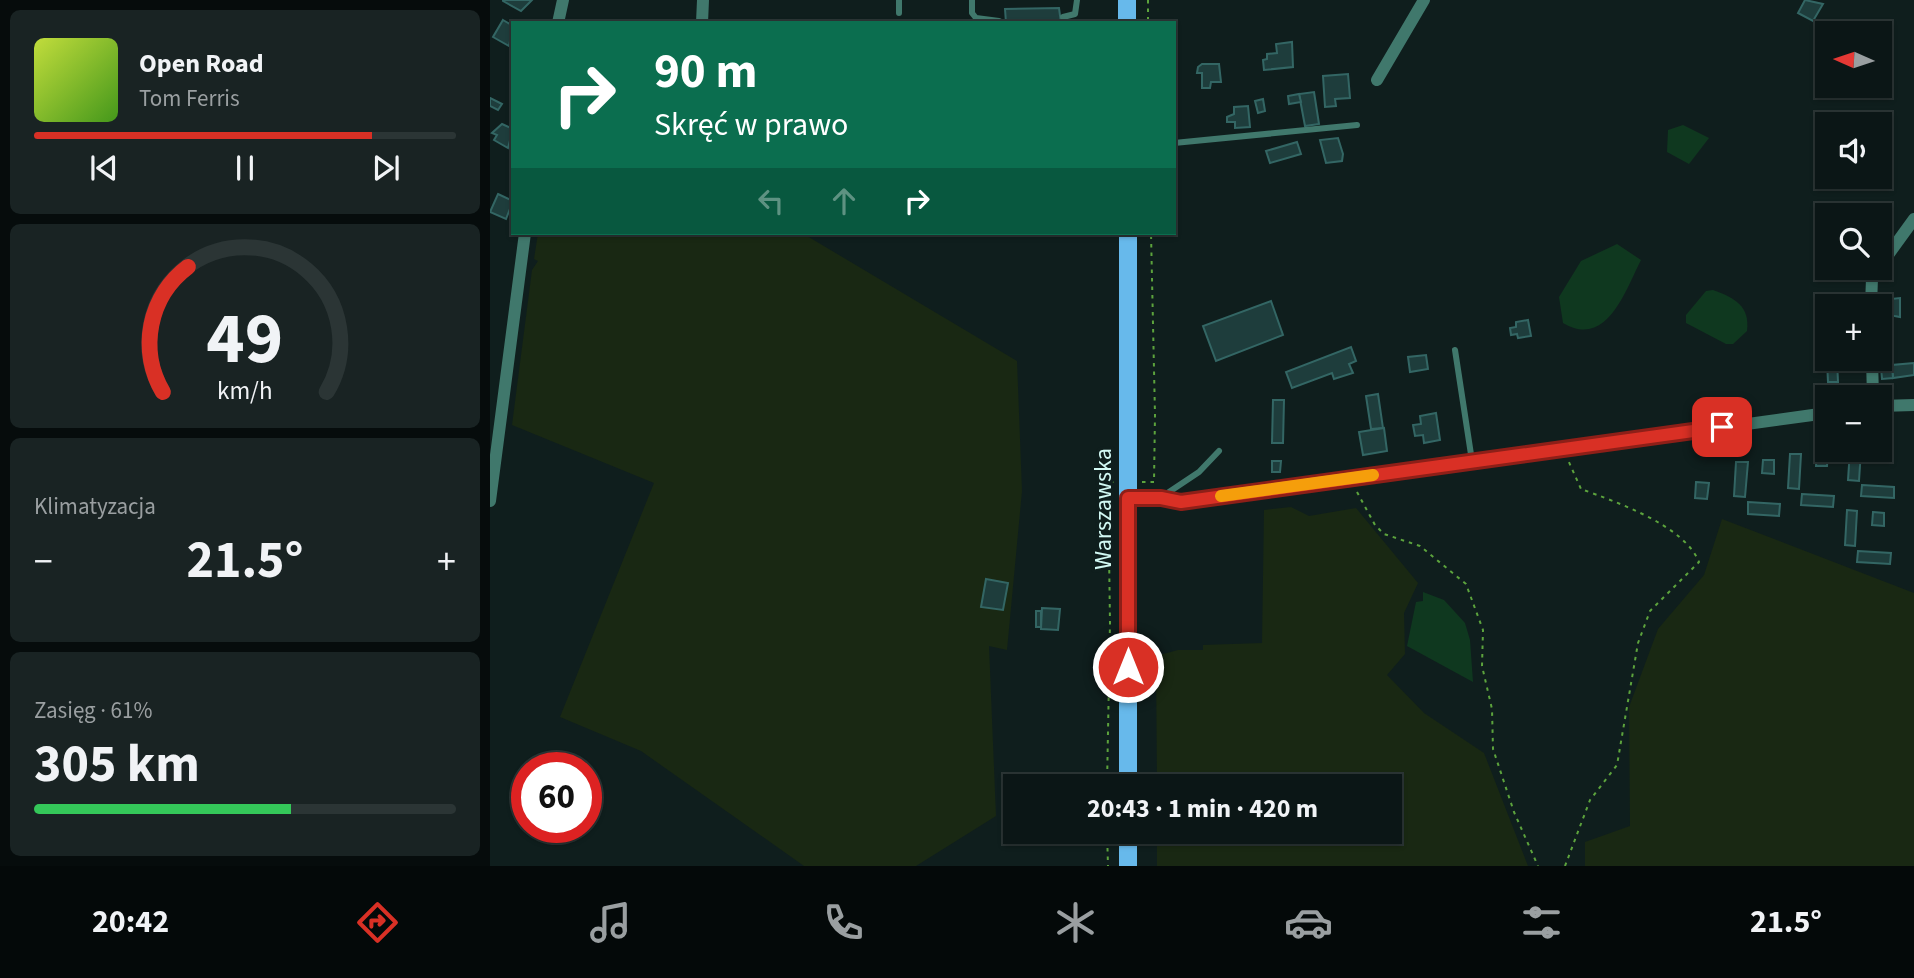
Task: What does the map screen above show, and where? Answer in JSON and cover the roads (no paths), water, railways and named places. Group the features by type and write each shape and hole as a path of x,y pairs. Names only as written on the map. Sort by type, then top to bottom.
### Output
{"main road":[{"path":"1127,0 1127,21"},
{"name":"Warszawska","path":"1128,235 1128,774"},
{"path":"1128,844 1128,866"}],"street":[{"path":"558,21 563,0"},
{"path":"702,21 703,0"},
{"path":"1377,80 1424,0"},
{"path":"1892,249 1914,219"},
{"path":"490,502 525,235"},
{"path":"1892,406 1914,405"},
{"path":"1128,498 1161,498 1181,502 1815,415"}],"lane":[{"path":"900,0 900,13"},
{"path":"972,0 972,13 976,18 999,21"},
{"path":"1063,17 1074,14 1077,0"},
{"path":"1176,143 1357,125"},
{"path":"1455,350 1472,461"},
{"path":"1161,498 1199,472 1219,451"}]}
